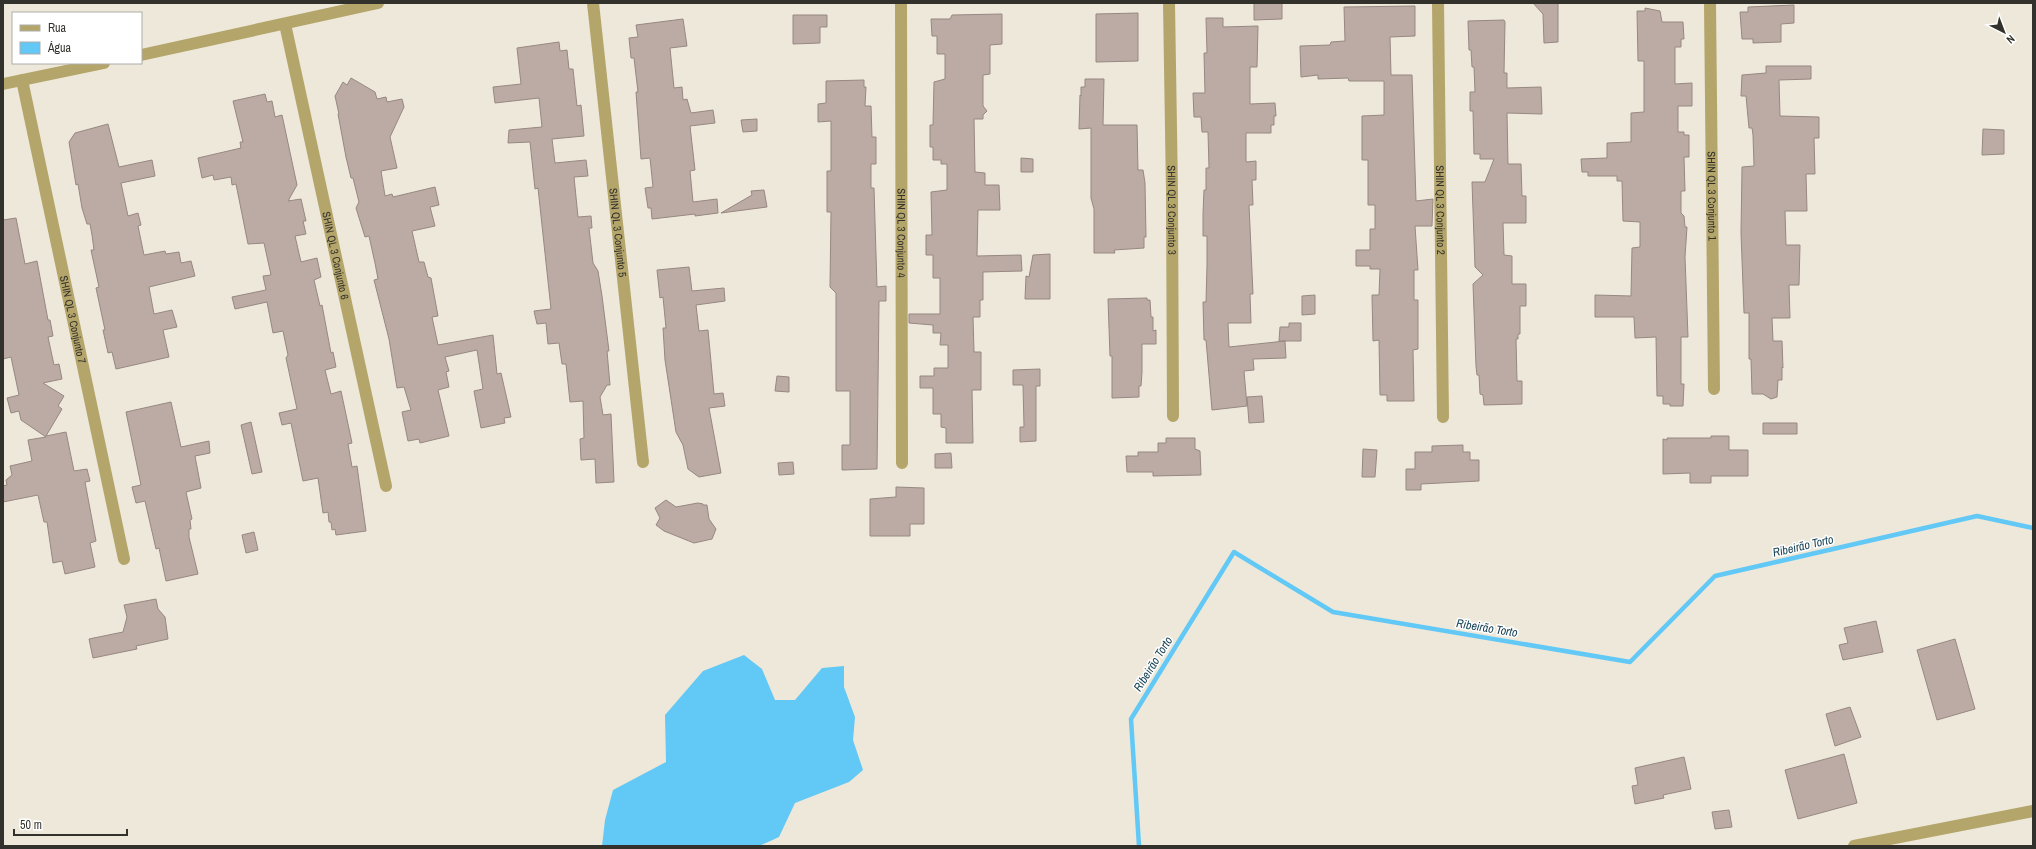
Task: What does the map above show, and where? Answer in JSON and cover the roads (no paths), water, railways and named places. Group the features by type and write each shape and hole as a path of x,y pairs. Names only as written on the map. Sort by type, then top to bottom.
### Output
{"street":[{"path":"142,55 378,3"},
{"name":"SHIN QL 3 Conjunto 5","path":"593,3 643,462"},
{"name":"SHIN QL 3 Conjunto 4","path":"901,3 902,463"},
{"name":"SHIN QL 3 Conjunto 3","path":"1169,3 1173,416"},
{"name":"SHIN QL 3 Conjunto 2","path":"1438,3 1444,416"},
{"name":"SHIN QL 3 Conjunto 1","path":"1710,3 1714,389"},
{"name":"SHIN QL 3 Conjunto 6","path":"285,24 386,486"},
{"path":"3,84 99,64"},
{"name":"SHIN QL 3 Conjunto 7","path":"22,80 124,559"},
{"path":"1854,846 2033,811"}],"water":[{"path":"744,655 762,669 775,700 795,700 822,668 844,666 844,687 855,717 853,740 863,770 849,782 795,803 779,837 759,846 602,846 605,820 613,790 666,762 665,715 703,671"}],"waterway":[{"name":"Ribeirão Torto","path":"1139,846 1131,719 1234,552 1333,612 1630,662 1715,576 1977,516 2033,528"}]}
